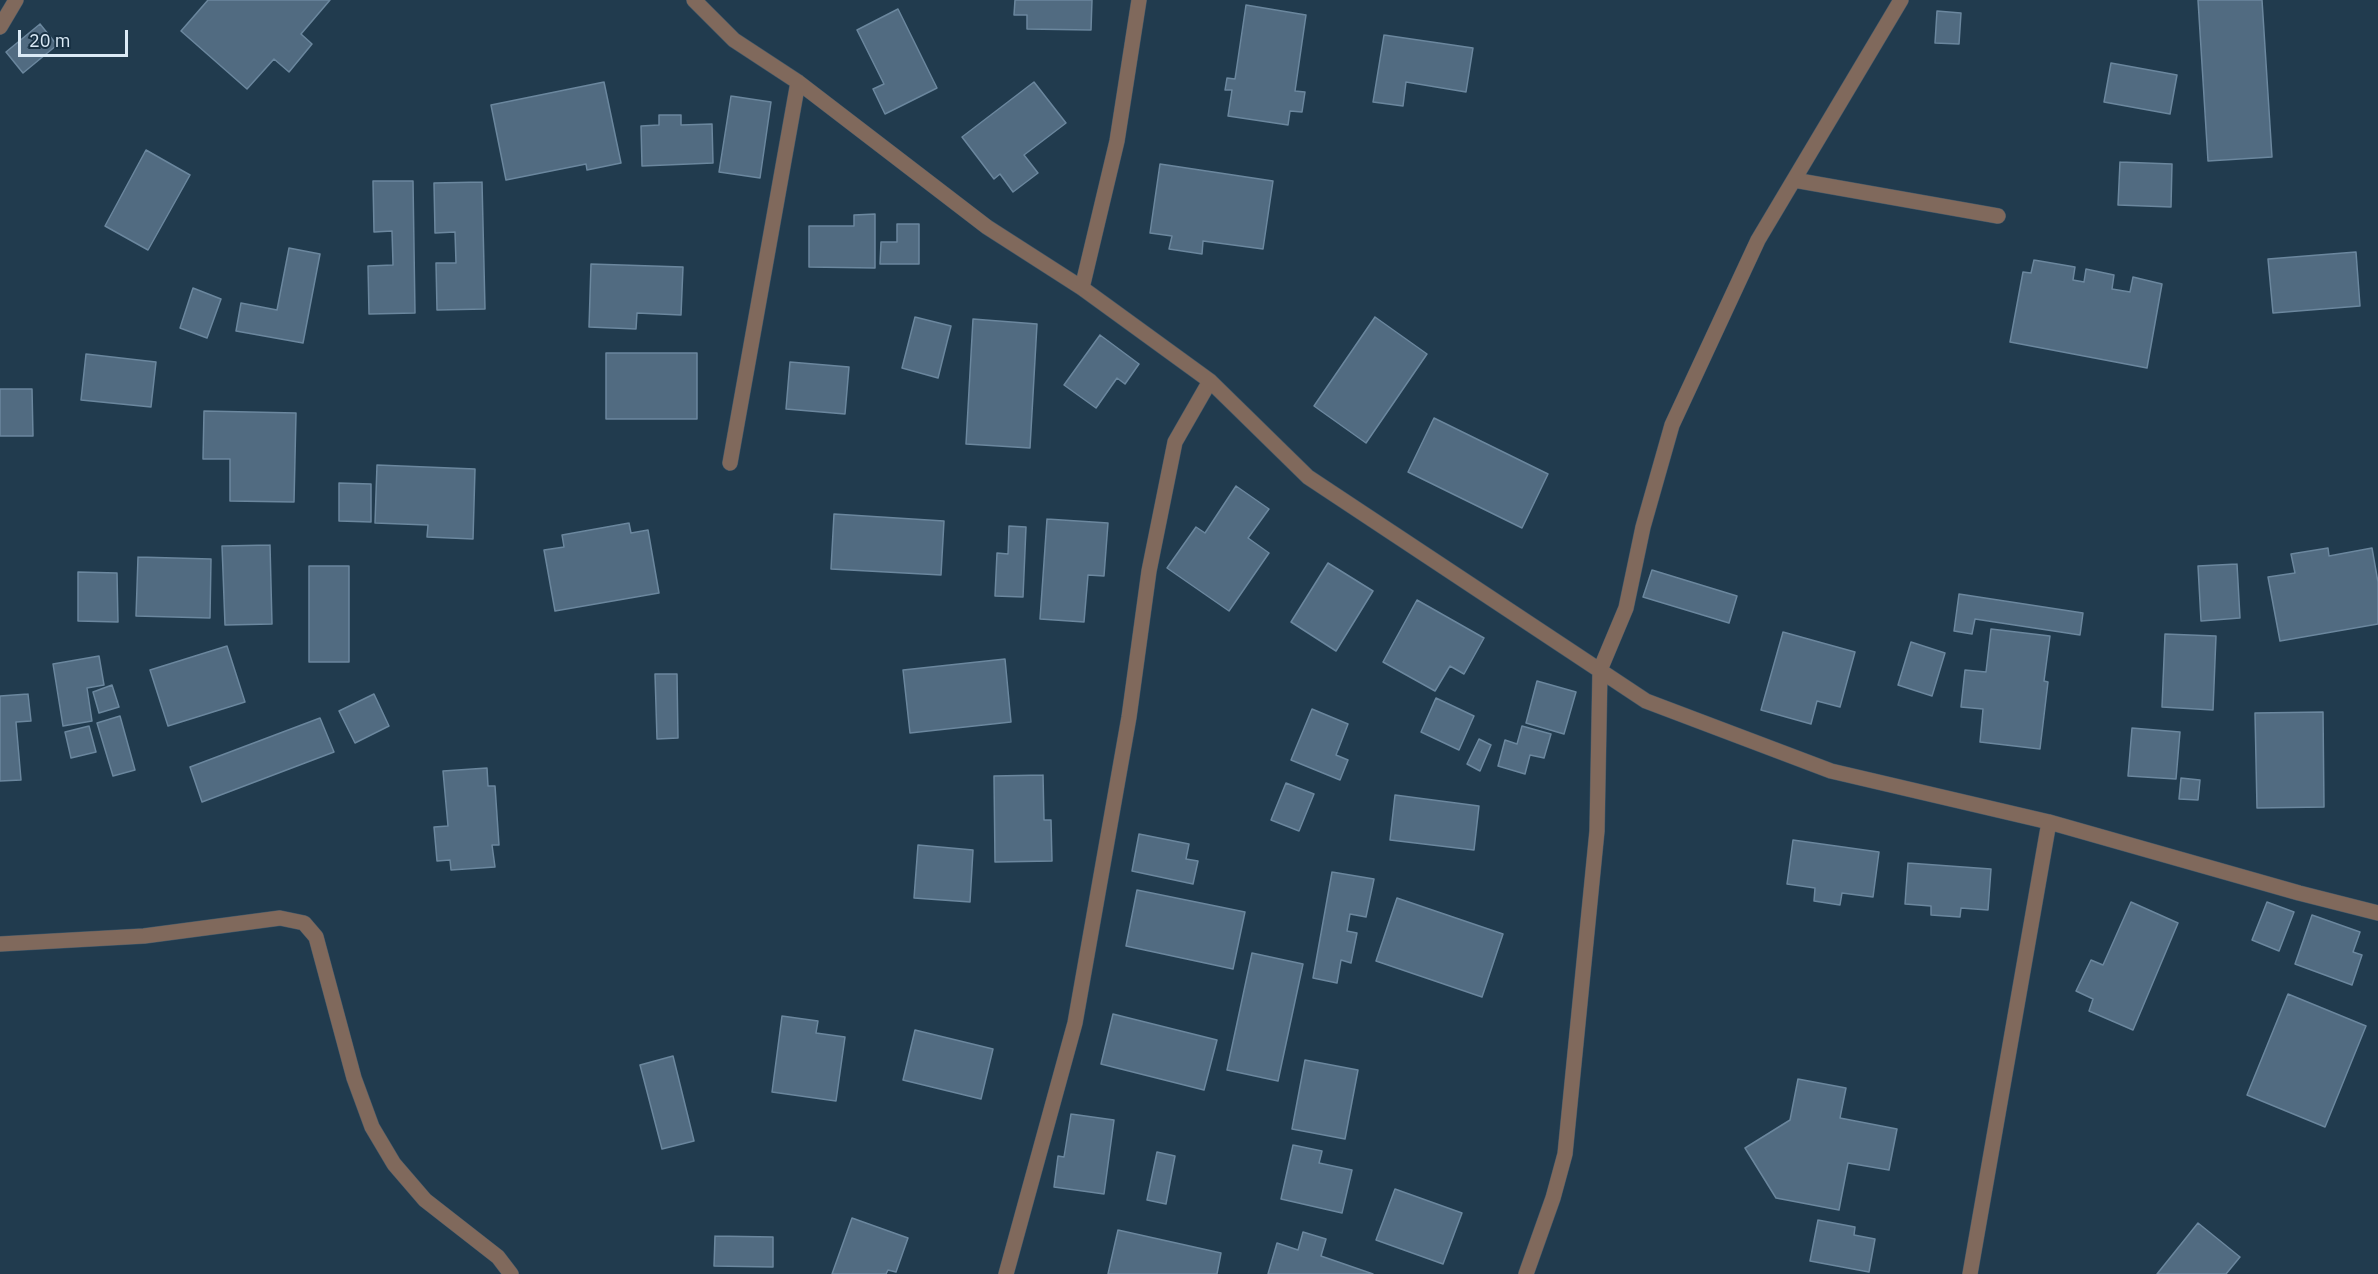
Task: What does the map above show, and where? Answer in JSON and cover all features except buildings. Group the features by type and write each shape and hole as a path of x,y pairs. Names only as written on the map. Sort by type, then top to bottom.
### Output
{"street":[{"path":"0,27 16,0"},
{"path":"694,0 734,40 798,82 987,227 1082,288 1210,381 1308,477 1646,701 1831,771 2049,822 2288,890 2378,913"},
{"path":"1082,288 1117,141 1139,0"},
{"path":"1526,1274 1553,1198 1565,1154 1597,831 1600,670 1626,608 1643,527 1672,425 1758,240 1901,0"},
{"path":"730,463 798,82"},
{"path":"1794,180 1998,216"},
{"path":"1006,1274 1075,1023 1129,717 1149,571 1175,442 1210,381"},
{"path":"1970,1274 2049,822"},
{"path":"0,944 144,936 280,918 304,923 316,937 354,1077 372,1127 394,1164 425,1200 498,1257 511,1274"}]}
